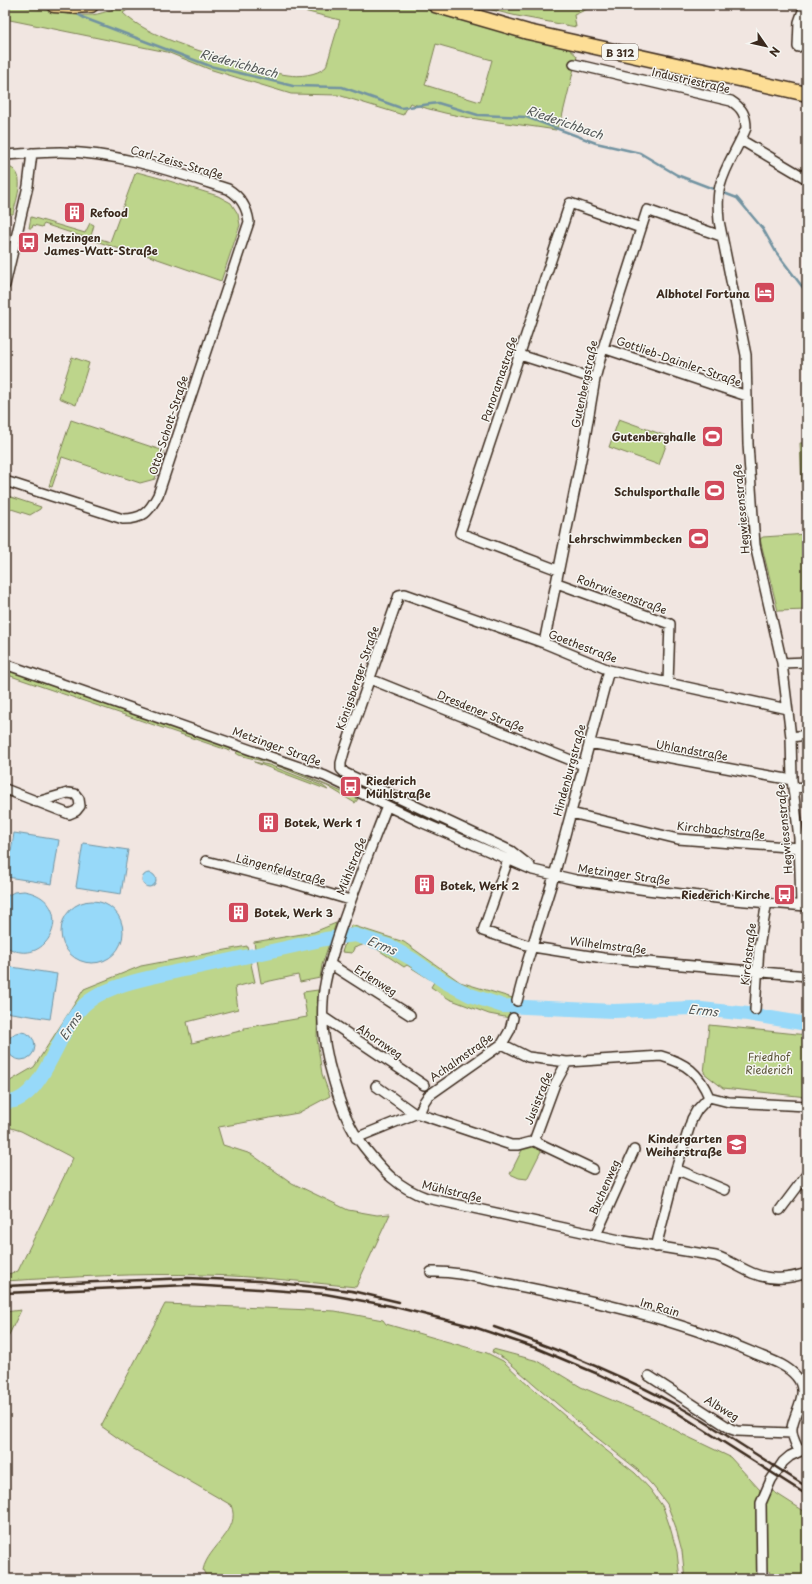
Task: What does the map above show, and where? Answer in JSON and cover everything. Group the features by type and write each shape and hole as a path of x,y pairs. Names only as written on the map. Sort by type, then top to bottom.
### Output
{"highway":[{"path":"58,6 90,5"},
{"name":"B 312","path":"435,5 528,32 807,94"}],"street":[{"path":"798,47 799,22 805,5"},
{"name":"Industriestraße","path":"574,64 731,101 739,106 746,120 746,128 741,140"},
{"path":"741,140 807,179"},
{"name":"Hegwiesenstraße","path":"741,140 730,161 720,186 719,221 745,348 755,545 782,663 786,709 791,737 793,784 804,905"},
{"name":"Carl-Zeiss-Straße","path":"5,155 60,152 134,161 228,189 242,202"},
{"path":"5,285 28,186 32,153"},
{"name":"Otto-Schott-Straße","path":"5,481 118,518 132,519 142,516 148,511 158,495 249,222 248,212 242,202"},
{"name":"Panoramastraße","path":"558,570 460,533 570,203 641,228"},
{"name":"Gutenbergstraße","path":"544,643 602,348 647,210 721,236"},
{"name":"Gottlieb-Daimler-Straße","path":"602,348 747,396"},
{"path":"520,355 595,379"},
{"name":"Rohrwiesenstraße","path":"557,583 670,624 668,683"},
{"name":"Goethestraße","path":"399,595 405,594 544,643 609,670 786,709"},
{"name":"Königsberger Straße","path":"341,769 344,752 399,595"},
{"path":"782,663 807,662"},
{"name":"Metzinger Straße","path":"5,664 325,776 387,806 533,870 554,876 647,890 804,905"},
{"name":"Hindenburgstraße","path":"518,1001 527,963 554,876 588,743 609,670"},
{"name":"Dresdener Straße","path":"370,679 583,766"},
{"path":"791,737 807,735"},
{"name":"Uhlandstraße","path":"588,743 807,787"},
{"name":"Metzinger Straße","path":"341,769 345,773 512,851 533,870"},
{"path":"5,789 38,802 69,814 76,811 80,806 79,799 75,794 68,793 38,802"},
{"name":"Mühlstraße","path":"387,806 343,920 325,985 323,1017 328,1060 346,1120 356,1138 395,1182 411,1192 427,1198 596,1235 656,1247 716,1256 729,1260 752,1273 777,1279 793,1278 807,1273"},
{"name":"Kirchbachstraße","path":"570,812 678,839 800,848"},
{"name":"Wilhelmstraße","path":"508,860 483,930 533,947 603,958 807,976"},
{"name":"Längenfeldstraße","path":"206,861 289,882 350,900"},
{"name":"Kirchstraße","path":"755,1010 757,972 767,902"},
{"name":"Erlenweg","path":"330,964 410,1015"},
{"name":"Ahornweg","path":"323,1017 424,1085"},
{"name":"Achalmstraße","path":"417,1114 428,1096 502,1044 510,1030 513,1018"},
{"path":"502,1044 528,1057 566,1062 661,1056 686,1066 698,1077 709,1097 729,1102 807,1106"},
{"name":"Jusistraße","path":"376,1086 417,1114 511,1145 518,1145 534,1141 555,1084 566,1062"},
{"path":"656,1247 676,1169 692,1119 697,1110 709,1097"},
{"path":"356,1138 417,1114"},
{"path":"534,1141 593,1169"},
{"name":"Buchenweg","path":"596,1235 634,1150"},
{"path":"676,1169 725,1190"},
{"path":"780,1210 807,1174"},
{"name":"Im Rain","path":"431,1272 456,1273 588,1300 672,1323 738,1346 772,1361 791,1371 797,1377 802,1389 801,1403 793,1422 792,1433"},
{"name":"Albweg","path":"649,1376 731,1429 737,1431 792,1433"},
{"path":"762,1579 760,1522 761,1503 771,1480 783,1462 790,1456 803,1449 792,1433"}],"green space":[{"path":"5,5 27,7 59,13 92,15 123,6 134,5 123,13 146,29 177,43 262,70 297,76 313,74 326,67 340,20 280,5 417,5 568,48 577,56 562,117 556,130 464,117 428,109 410,103 403,115 338,95 291,94 209,69 167,52 5,19","holes":["436,44 492,60 480,102 425,85"]},
{"path":"471,5 596,5 574,15 576,27 517,16"},
{"path":"5,166 17,173 19,179 18,193 13,214 8,214 10,209 5,206"},
{"path":"137,172 218,196 231,203 238,214 240,225 221,281 129,249 126,251 44,224 42,227 33,225 32,228 29,228 31,217 85,233 90,223 94,225 91,236 110,242"},
{"path":"72,357 89,363 76,405 59,398"},
{"path":"619,419 669,437 659,465 609,447"},
{"path":"71,420 164,451 155,479 140,483 62,457 52,487 49,486"},
{"path":"800,443 807,443 807,531 804,531"},
{"path":"5,495 41,507 30,515 5,507"},
{"path":"807,534 807,610 778,611 760,539 763,537"},
{"path":"5,668 231,747 230,751 5,674"},
{"path":"239,750 271,761 358,799 355,803 327,786 270,763 239,755 236,753"},
{"path":"254,762 269,765 323,786 328,790"},
{"path":"336,923 322,965 320,978 300,982 298,975 261,983 254,942 314,932"},
{"path":"351,925 404,942 460,982 516,999 510,1018 489,1014 449,999 431,987 434,982 407,965 404,967 368,943 354,948 352,953 342,952"},
{"path":"247,946 255,982 235,987 238,1009 187,1022 192,1043 244,1030 244,1028 307,1017 303,992 318,990 317,1039 322,1074 330,1096 298,1113 219,1127 223,1145 251,1154 292,1183 348,1210 377,1215 390,1214 356,1287 261,1278 180,1275 105,1276 5,1281 5,1275 18,1271 73,1158 21,1131 5,1126 5,1084 34,1067 84,989 141,966"},
{"name":"Friedhof Riederich","path":"709,1025 807,1035 807,1097 723,1088 704,1073"},
{"path":"524,1146 535,1146 542,1149 527,1179 519,1178 510,1174"},
{"path":"165,1304 335,1311 383,1320 386,1324 487,1353 503,1361 588,1436 635,1473 650,1489 663,1507 670,1527 677,1552 680,1579 207,1578 203,1570 206,1561 228,1531 232,1523 233,1514 231,1505 132,1448 101,1426"},
{"path":"21,1310 5,1343 5,1312"},
{"path":"493,1349 538,1361 581,1387 654,1418 684,1435 730,1457 760,1490 758,1500 759,1579 685,1579 682,1551 675,1525 667,1504 653,1486 638,1470 591,1433 505,1359 492,1352"},
{"path":"771,1490 807,1513 807,1579 770,1579 770,1572 766,1569 764,1521 766,1503"}],"water":[{"path":"14,833 59,840 52,884 7,877"},
{"path":"83,843 128,850 121,894 76,887"},
{"path":"146,873 152,873 156,877 156,883 152,887 146,887 142,883 142,877"},
{"path":"24,891 41,897 50,907 54,920 52,932 45,943 34,950 21,952 5,946 5,897 14,892"},
{"path":"92,901 109,906 114,910 118,915 123,932 118,949 114,954 109,958 92,963 75,958 70,954 66,949 61,932 66,915 70,910 75,906"},
{"path":"5,966 57,974 50,1019 5,1012"},
{"path":"21,1032 31,1036 35,1046 31,1056 21,1060 11,1056 7,1046 11,1036"}],"waterway":[{"name":"Riederichbach","path":"74,12 84,18 210,66 293,86 342,87 401,108 438,103 478,115 526,117 596,143 640,153 677,175 737,198 763,229 776,252 807,293"},
{"name":"Erms","path":"5,1102 16,1101 28,1093 38,1082 70,1023 89,1001 99,995 122,985 147,978 325,939 355,935 389,946 412,959 445,982 470,995 503,1006 614,1011 692,1008 748,1014 807,1024"}],"railway":[{"path":"5,1286 188,1278 259,1281 327,1288 352,1291 399,1302"},
{"path":"5,1293 188,1285 259,1289 325,1294 391,1306 471,1326 536,1348 598,1374 676,1412 807,1495"},
{"path":"494,1327 588,1363 656,1394 711,1425 807,1487"}],"place":[{"name":"Refood","path":"75,212"},
{"name":"Metzingen James-Watt-Straße","path":"29,243"},
{"name":"Albhotel Fortuna","path":"765,293"},
{"name":"Gutenberghalle","path":"712,436"},
{"name":"Schulsporthalle","path":"715,491"},
{"name":"Lehrschwimmbecken","path":"698,538"},
{"name":"Riederich Mühlstraße","path":"350,786"},
{"name":"Botek, Werk 1","path":"268,822"},
{"name":"Botek, Werk 2","path":"425,885"},
{"name":"Riederich Kirche","path":"785,894"},
{"name":"Botek, Werk 3","path":"238,912"},
{"name":"Kindergarten Weiherstraße","path":"737,1144"}]}
